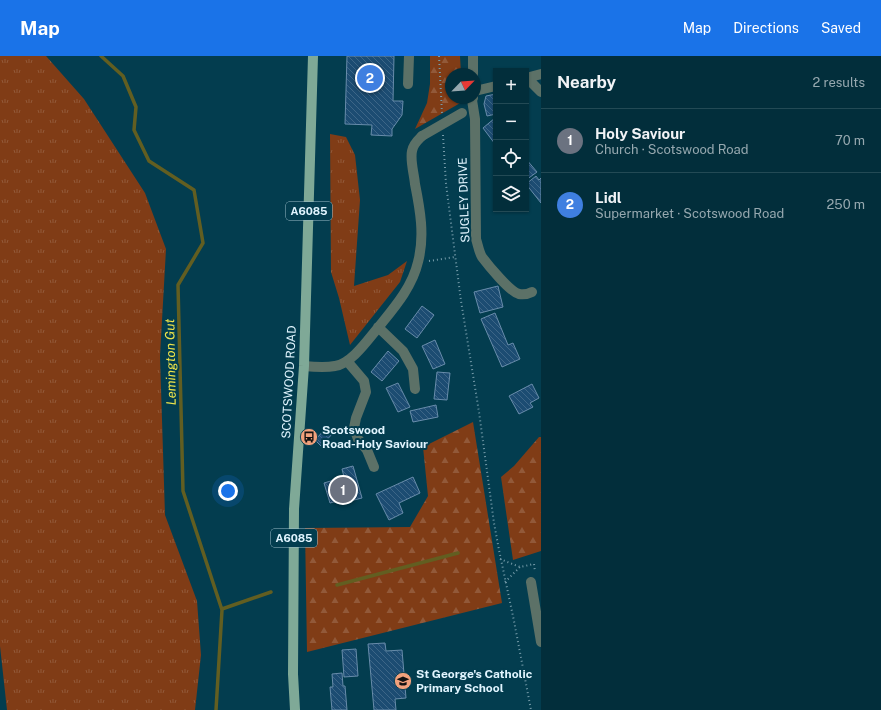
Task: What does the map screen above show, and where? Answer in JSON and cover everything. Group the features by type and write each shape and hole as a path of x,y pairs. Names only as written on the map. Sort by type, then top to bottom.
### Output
{"main road":[{"name":"SCOTSWOOD ROAD","path":"295,710 293,674 294,509 304,366 313,56"}],"street":[{"path":"408,84 409,56"},
{"path":"473,56 473,68"},
{"path":"529,77 541,74"},
{"path":"529,80 541,92"},
{"path":"481,93 493,87"},
{"path":"304,366 336,366 346,361 367,342 403,295 412,280 418,263 421,246 420,217 411,160 412,150 415,143 422,136 462,113 469,104"},
{"name":"SUGLEY DRIVE","path":"474,104 476,239 478,248 488,265 508,287 520,294 532,292"},
{"path":"378,328 403,351 413,369 415,389"},
{"path":"346,361 364,382 366,392 356,418 354,428 358,439 367,450 374,467"},
{"path":"531,582 537,600 541,642"}],"path":[{"path":"439,56 442,113"},
{"path":"443,129 446,184 455,257 479,412 494,523 531,710"},
{"path":"418,263 455,257"},
{"path":"500,559 520,567"},
{"path":"505,582 520,567 534,564 535,576 531,582"}],"green space":[{"path":"0,56 46,56 84,99 145,193 166,249 160,356 165,515 197,601 201,655 195,710 7,710 0,646"},
{"path":"430,56 460,56 461,68 445,68 445,104 459,104 415,129 427,103 430,84"},
{"path":"330,134 346,137 355,155 360,200 354,286 388,275 407,261 400,282 350,345 331,272"},
{"path":"473,422 502,603 307,652 305,528 410,527 428,496 423,447"},
{"path":"539,437 541,437 541,551 513,560 501,477 514,466"}],"building":[{"path":"347,56 394,56 393,101 403,101 402,115 392,129 392,136 371,135 372,125 345,124"},
{"path":"493,95 493,115 487,116 484,104 486,96"},
{"path":"493,120 493,141 483,128"},
{"path":"529,163 537,172 529,178"},
{"path":"536,176 539,180 541,178 541,203 529,188 529,182"},
{"path":"498,286 503,307 480,313 474,292"},
{"path":"422,306 434,315 417,338 405,329"},
{"path":"495,313 508,345 513,343 520,359 502,367 481,319"},
{"path":"435,340 445,364 433,369 422,346"},
{"path":"388,351 399,361 382,381 371,372"},
{"path":"437,372 450,373 447,400 434,399"},
{"path":"398,383 410,407 398,412 386,388"},
{"path":"532,384 539,398 530,403 533,407 519,414 509,396"},
{"path":"436,405 438,417 413,422 410,411"},
{"path":"328,426 335,431 321,446 315,440"},
{"path":"353,466 362,498 354,500 352,497 330,503 324,483 344,477 342,469"},
{"path":"413,477 420,493 399,503 403,513 389,520 376,494"},
{"path":"385,643 386,651 402,650 406,698 395,699 396,710 374,710 368,644"},
{"path":"356,649 358,676 344,677 342,650"},
{"path":"342,673 343,686 345,686 347,710 332,710 330,687 333,687 332,674"}],"waterway":[{"name":"Lemington Gut","path":"101,56 123,76 136,107 134,130 149,161 194,190 203,243 178,285 183,491 222,610 216,710"},
{"path":"337,585 458,553"},
{"path":"222,609 271,592"}],"place":[{"name":"Lidl","path":"370,78"},
{"name":"Scotswood Road-Holy Saviour","path":"309,437"},
{"name":"Holy Saviour","path":"343,490"},
{"name":"St George's Catholic Primary School","path":"403,681"}]}
